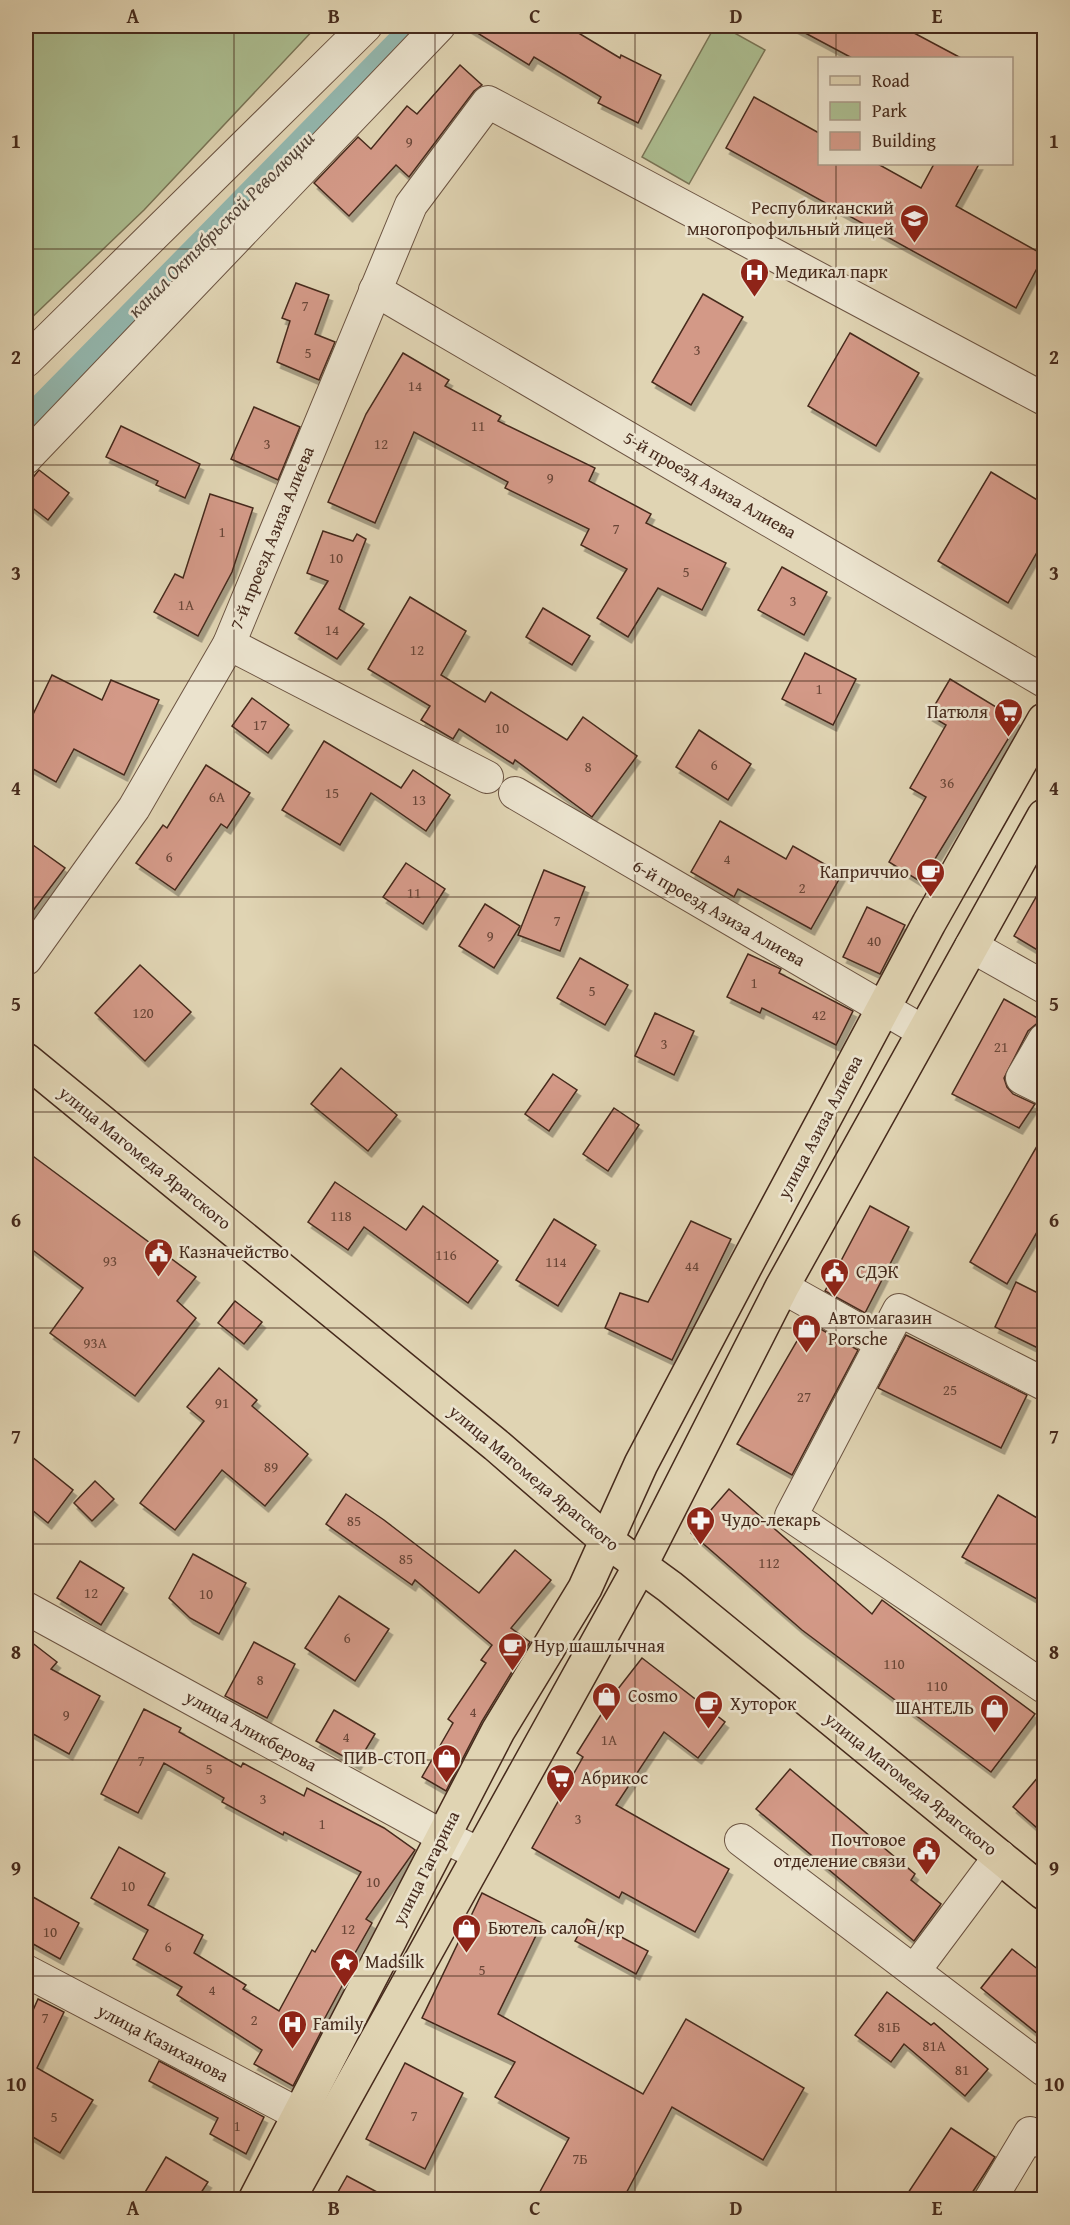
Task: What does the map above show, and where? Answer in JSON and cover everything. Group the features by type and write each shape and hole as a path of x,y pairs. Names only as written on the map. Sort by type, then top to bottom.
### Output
{"main road":[{"name":"улица Азиза Алиева","path":"607,1541 641,1464 745,1267 929,923 1044,720"},
{"path":"640,1566 782,1287 1044,816"},
{"name":"улица Магомеда Ярагского","path":"26,1060 487,1438 607,1541 670,1587 1044,1893"},
{"name":"улица Гагарина","path":"255,2199 498,1731 585,1588 607,1541"},
{"name":"улица Гагарина","path":"288,2199 478,1853 640,1566"}],"street":[{"path":"26,361 366,26"},
{"path":"26,458 440,26"},
{"name":"7-й проезд Азиза Алиева","path":"26,959 134,808 229,644 411,205 489,102 1044,399"},
{"name":"5-й проезд Азиза Алиева","path":"375,290 1044,681"},
{"path":"229,644 487,777"},
{"name":"6-й проезд Азиза Алиева","path":"515,793 924,1032"},
{"path":"971,946 1044,987"},
{"path":"1044,1040 1022,1078 1044,1089"},
{"path":"782,1287 882,1343"},
{"path":"1044,1384 899,1310 791,1516 1044,1687"},
{"name":"улица Аликберова","path":"26,1608 444,1837 478,1853"},
{"path":"741,1840 1044,2070"},
{"path":"914,1971 1000,1856"},
{"name":"улица Казиханова","path":"26,1971 300,2115"},
{"path":"990,2199 1040,2130"}],"green space":[{"path":"26,26 317,26 144,210 26,323"},
{"path":"715,26 722,26 765,50 689,184 642,157"}],"building":[{"path":"466,26 567,26 620,58 621,55 661,75 638,123 598,103 601,97 534,57 529,65"},
{"path":"792,26 901,26 959,57 850,57"},
{"path":"460,65 482,85 474,91 409,177 396,165 349,216 314,183 358,137 371,149 407,106 417,114"},
{"path":"754,97 818,132 818,165 880,165 921,188 933,165 978,165 956,206 1044,255 1016,308 726,148"},
{"path":"296,283 329,295 315,334 335,342 319,380 277,362 290,321 282,318"},
{"path":"703,294 743,317 691,405 652,382"},
{"path":"850,333 919,373 876,446 808,406"},
{"path":"403,353 449,380 445,386 501,416 498,421 595,468 589,481 651,514 646,523 726,563 702,610 658,588 628,637 597,618 627,569 581,545 589,529 505,488 508,482 414,432 375,523 328,502 366,414"},
{"path":"254,407 300,427 278,480 231,459"},
{"path":"121,426 200,464 185,498 156,485 158,481 106,457"},
{"path":"39,470 69,493 48,520 26,503 26,486"},
{"path":"991,472 1044,504 1044,540 1008,603 938,561"},
{"path":"210,494 253,508 232,572 198,636 154,612 175,574 183,578"},
{"path":"323,531 353,541 357,534 366,539 339,609 364,624 337,659 295,633 328,581 307,573"},
{"path":"782,567 827,592 804,635 758,610"},
{"path":"410,597 466,631 441,675 485,702 491,692 567,740 583,717 637,756 592,817 515,760 513,764 459,729 453,739 421,720 430,706 368,669"},
{"path":"543,608 590,636 572,665 526,637"},
{"path":"805,653 856,679 833,725 782,699"},
{"path":"52,675 102,700 111,680 159,700 124,775 74,749 56,782 26,765 26,729"},
{"path":"950,679 1019,721 921,882 889,862 926,797 910,788 946,725 929,715"},
{"path":"252,698 289,725 268,753 232,726"},
{"path":"699,730 751,764 728,800 676,767"},
{"path":"324,741 401,788 413,770 450,795 426,831 371,793 340,845 282,810"},
{"path":"206,765 250,793 227,828 221,824 175,890 136,863 163,825 167,828"},
{"path":"720,821 786,859 793,846 842,874 811,929 738,889 734,897 691,872"},
{"path":"26,840 65,868 26,920"},
{"path":"406,863 445,889 423,924 383,897"},
{"path":"544,870 585,887 560,951 518,935"},
{"path":"1044,883 1044,954 1014,936"},
{"path":"485,904 520,926 494,968 459,946"},
{"path":"867,907 905,925 880,974 843,957"},
{"path":"748,954 781,969 779,973 853,1011 836,1045 762,1008 760,1013 727,997"},
{"path":"580,958 628,985 605,1025 557,998"},
{"path":"140,965 191,1012 145,1061 95,1013"},
{"path":"1004,999 1041,1020 1028,1031 1004,1078 1013,1094 1035,1104 1019,1128 952,1094"},
{"path":"655,1013 694,1031 674,1075 635,1056"},
{"path":"341,1068 397,1115 368,1151 311,1104"},
{"path":"553,1074 577,1090 549,1131 525,1114"},
{"path":"614,1108 639,1125 608,1171 583,1154"},
{"path":"1044,1134 1044,1220 1007,1284 970,1262"},
{"path":"26,1151 196,1277 177,1301 196,1318 135,1396 50,1333 83,1288 26,1245"},
{"path":"335,1182 406,1230 423,1206 498,1261 468,1303 364,1227 348,1250 308,1222"},
{"path":"870,1206 909,1227 865,1313 825,1291"},
{"path":"554,1219 596,1245 558,1306 516,1280"},
{"path":"691,1221 731,1239 672,1360 605,1328 620,1293 648,1302"},
{"path":"1016,1282 1044,1296 1044,1351 995,1327"},
{"path":"235,1301 262,1322 244,1344 218,1323"},
{"path":"808,1322 858,1350 792,1475 737,1444"},
{"path":"906,1335 1027,1395 1001,1448 878,1388"},
{"path":"219,1368 257,1400 252,1406 308,1454 265,1506 222,1470 175,1530 140,1503 204,1421 187,1407"},
{"path":"26,1452 73,1490 48,1523 26,1505"},
{"path":"95,1481 114,1499 92,1521 74,1503"},
{"path":"729,1489 872,1614 882,1600 1035,1714 991,1772 802,1630 691,1533"},
{"path":"346,1494 384,1520 479,1593 515,1550 551,1580 511,1628 530,1642 482,1721 446,1791 422,1777 453,1723 448,1719 486,1663 481,1660 492,1645 415,1580 412,1585 326,1524"},
{"path":"998,1495 1044,1522 1044,1603 962,1557"},
{"path":"193,1554 246,1583 219,1634 190,1618 169,1598"},
{"path":"80,1561 124,1588 101,1625 57,1598"},
{"path":"339,1596 389,1629 355,1681 305,1648"},
{"path":"26,1638 57,1662 51,1669 100,1696 69,1754 26,1730"},
{"path":"254,1642 295,1664 267,1718 225,1696"},
{"path":"642,1658 725,1722 698,1758 664,1732 616,1805 729,1869 695,1932 622,1892 619,1898 532,1848 583,1757 577,1753 614,1694"},
{"path":"144,1709 181,1728 179,1732 241,1767 243,1763 304,1796 307,1788 384,1828 415,1850 366,1919 372,1923 346,1969 350,1971 319,2029 322,2030 293,2086 254,2064 262,2050 177,1995 182,1987 133,1959 148,1930 91,1898 119,1847 165,1873 148,1905 203,1935 194,1953 246,1985 243,1989 279,2011 312,1950 315,1952 361,1872 284,1832 283,1835 222,1802 224,1798 164,1763 138,1813 101,1794"},
{"path":"334,1710 375,1734 357,1764 316,1741"},
{"path":"790,1769 915,1874 911,1880 941,1904 914,1941 756,1809"},
{"path":"1044,1770 1044,1834 1013,1807"},
{"path":"26,1893 79,1923 60,1959 26,1940"},
{"path":"482,1893 542,1923 498,2014 643,2094 686,2019 804,2088 763,2160 672,2107 623,2199 536,2199 569,2138 495,2097 515,2062 422,2018"},
{"path":"587,1919 648,1951 636,1974 575,1941"},
{"path":"1012,1949 1044,1974 1044,2039 981,1988"},
{"path":"887,1992 931,2025 934,2023 988,2069 965,2096 904,2044 891,2062 855,2035"},
{"path":"38,1999 64,2012 37,2068 93,2100 60,2153 26,2133 26,2026"},
{"path":"159,2061 264,2117 246,2154 210,2134 218,2118 149,2081"},
{"path":"405,2063 463,2093 425,2169 366,2139"},
{"path":"951,2128 995,2157 968,2199 904,2199"},
{"path":"166,2157 208,2182 197,2199 141,2199"},
{"path":"347,2176 390,2199 334,2199"}],"waterway":[{"name":"канал Октябрьской Революции","path":"26,423 416,26"}],"place":[{"name":"Республиканский многопрофильный лицей","path":"915,244"},
{"name":"Медикал парк","path":"754,298"},
{"name":"Патюля","path":"1009,738"},
{"name":"Каприччио","path":"930,898"},
{"name":"Казначейство","path":"158,1278"},
{"name":"СДЭК","path":"835,1298"},
{"name":"Автомагазин Porsche","path":"807,1354"},
{"name":"Чудо-лекарь","path":"700,1546"},
{"name":"Нур шашлычная","path":"513,1672"},
{"name":"Cosmo","path":"607,1722"},
{"name":"Хуторок","path":"709,1730"},
{"name":"ШАНТЕЛЬ","path":"995,1734"},
{"name":"ПИВ-СТОП","path":"447,1784"},
{"name":"Абрикос","path":"560,1804"},
{"name":"Почтовое отделение связи","path":"927,1876"},
{"name":"Бютель салон/кр","path":"467,1954"},
{"name":"Madsilk","path":"344,1988"},
{"name":"Family","path":"292,2050"}]}
